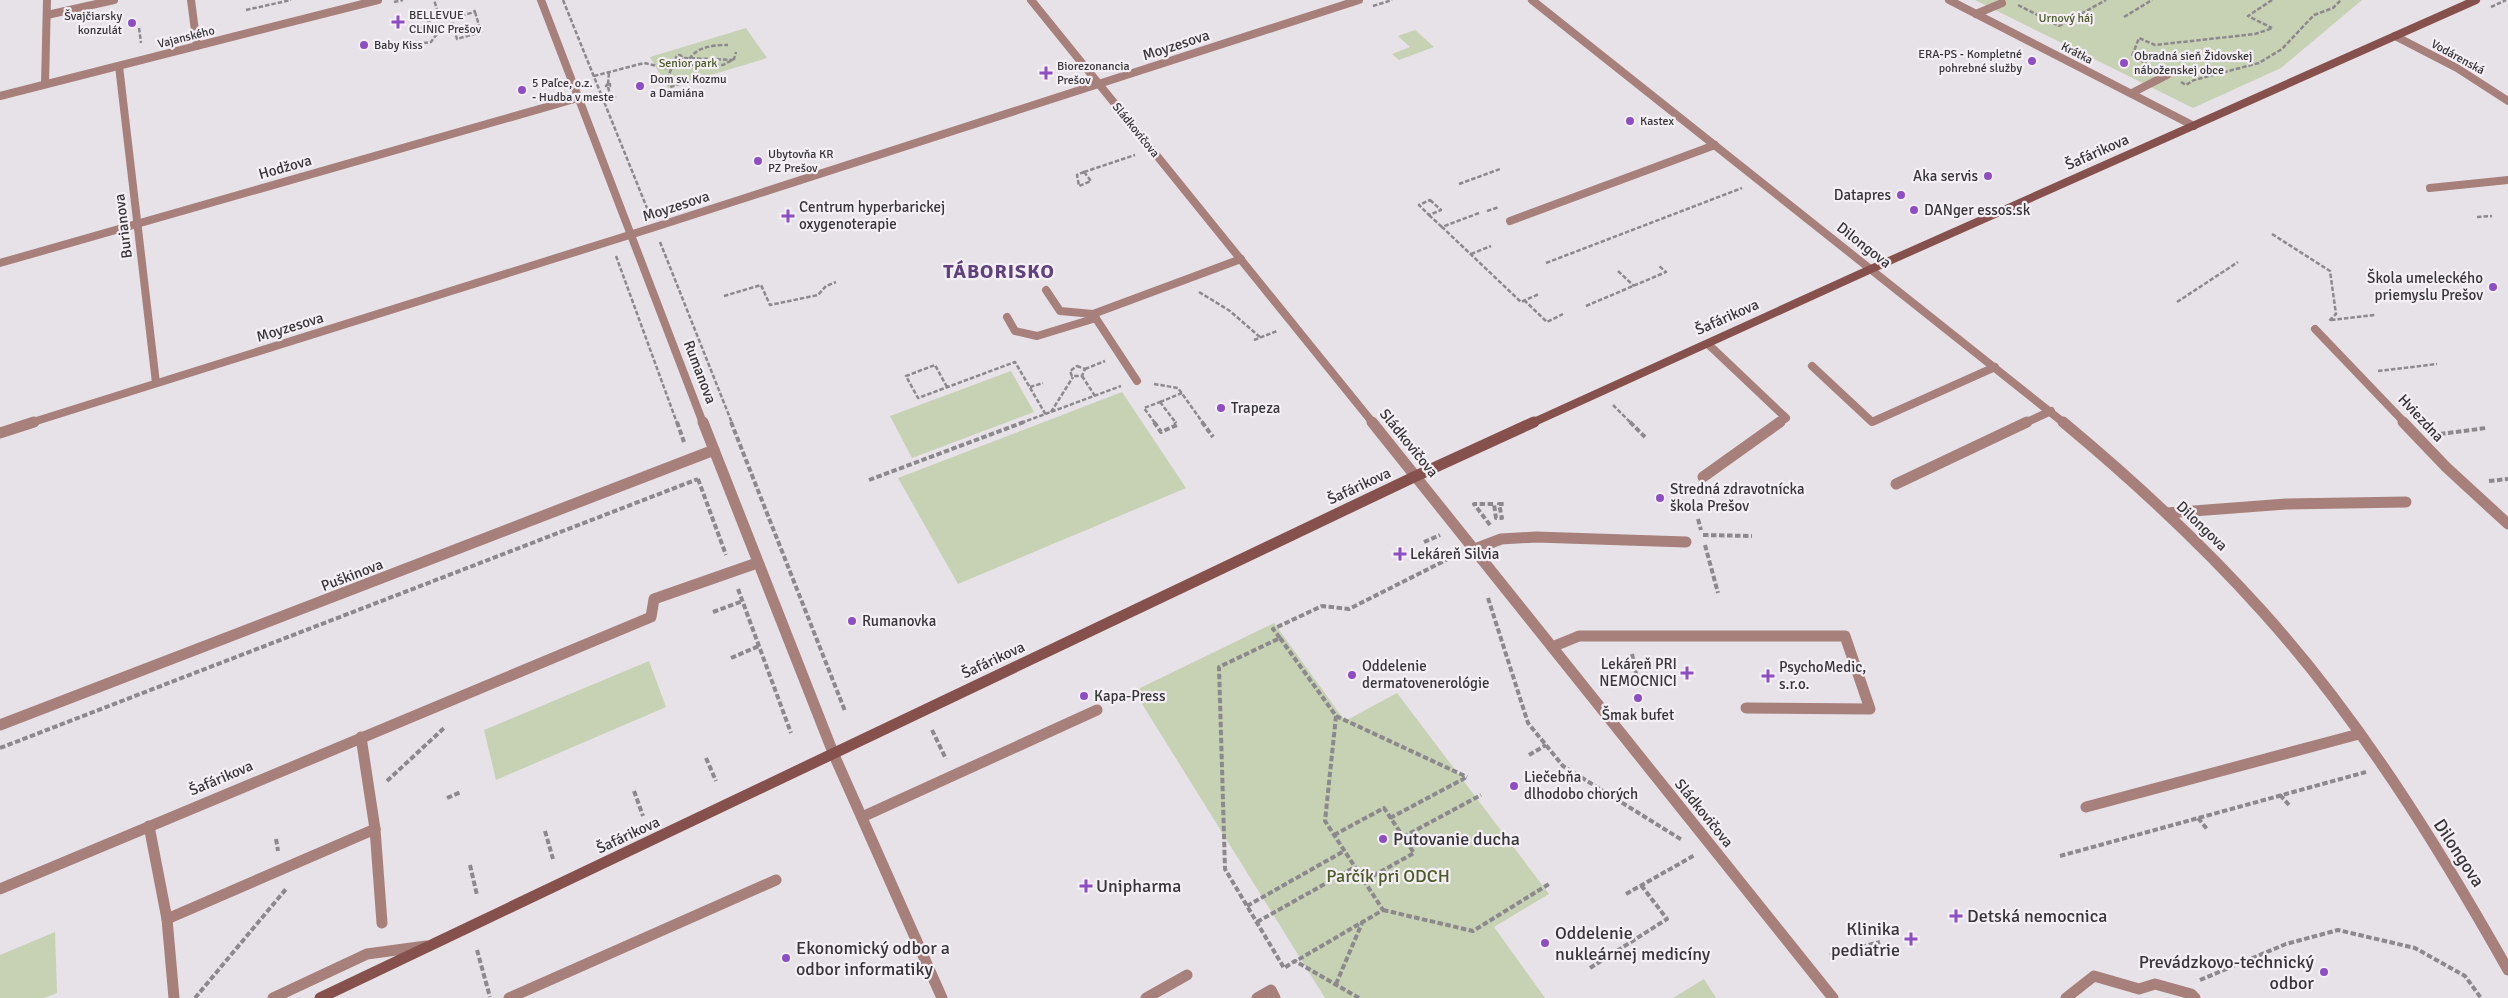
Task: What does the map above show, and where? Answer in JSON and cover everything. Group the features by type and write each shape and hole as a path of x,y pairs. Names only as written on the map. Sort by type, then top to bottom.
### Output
{"street":[{"path":"45,84 47,0"},
{"path":"47,15 114,0"},
{"path":"192,0 198,46"},
{"name":"Vajanského","path":"0,95 198,46 351,3 378,0"},
{"name":"Rumanova","path":"541,0 757,564 834,755 942,998"},
{"name":"Sládkovičova","path":"1031,0 1416,476 1469,550 1552,647 1833,998"},
{"name":"Moyzesova","path":"0,433 631,235 1359,0"},
{"name":"Dilongova","path":"1532,0 2051,411 2167,513 2264,613 2317,676 2384,770 2462,888 2508,970"},
{"name":"Krátka","path":"1949,0 2194,126"},
{"name":"Šafárikova","path":"320,998 834,755 1416,476 1871,269 2476,0"},
{"path":"1976,14 2002,3"},
{"name":"Vodárenská","path":"2395,36 2458,68 2508,101"},
{"name":"Burianova","path":"119,66 156,383"},
{"path":"2132,94 2167,75"},
{"name":"Hodžova","path":"0,263 578,98"},
{"path":"1510,221 1715,145"},
{"path":"2430,188 2508,180"},
{"path":"1007,317 1015,331 1037,336 1241,259"},
{"path":"1046,290 1060,311 1094,316 1137,380"},
{"name":"Hviezdna","path":"2320,329 2446,466 2508,524"},
{"path":"1703,477 1786,418 1708,344"},
{"path":"1812,366 1872,422 1995,367"},
{"path":"1896,484 2051,411"},
{"name":"Puškinova","path":"0,725 714,450"},
{"path":"2167,513 2286,504 2406,502"},
{"path":"1469,550 1501,539 1536,537 1686,542"},
{"name":"Šafárikova","path":"0,889 651,618 654,599 757,564"},
{"path":"1552,647 1579,636 1846,636 1870,709 1746,708"},
{"path":"862,818 1097,710"},
{"path":"2086,807 2359,734"},
{"path":"362,737 375,829 382,923"},
{"path":"149,826 167,919 174,998"},
{"path":"167,919 375,829"},
{"path":"509,998 776,880"},
{"path":"273,998 367,954 434,944"},
{"path":"1146,998 1187,975"},
{"path":"2066,998 2094,976 2139,988 2155,984 2190,995"},
{"path":"1257,998 1271,990 1275,998"}],"path":[{"path":"246,10 291,0"},
{"path":"427,21 440,18 434,5 434,0"},
{"path":"563,0 845,711"},
{"path":"2016,5 2059,26 2106,0"},
{"path":"2124,17 2152,0"},
{"path":"2132,56 2139,38 2155,45 2255,34 2272,28 2248,16 2272,0"},
{"path":"2167,75 2186,84 2194,80 2259,63 2282,49 2314,14 2333,8 2341,0"},
{"path":"474,11 481,32 457,38 450,18 474,11"},
{"path":"418,24 419,28 430,26 439,31 434,40 425,44 418,44"},
{"path":"139,28 141,45"},
{"path":"687,65 689,59 705,48 728,45"},
{"path":"733,60 736,52"},
{"path":"684,58 733,60"},
{"path":"594,76 644,63 652,63 671,69 687,65 710,67 733,60"},
{"path":"671,69 667,81 670,87 696,79 695,76"},
{"path":"608,72 608,85 611,96"},
{"path":"1084,172 1091,181 1079,186 1076,184 1077,175 1084,172 1136,154"},
{"path":"1459,184 1500,169"},
{"path":"1546,263 1744,187"},
{"path":"1429,215 1441,210 1430,200 1419,205 1429,215 1521,302 1539,294"},
{"path":"1442,227 1479,213"},
{"path":"2477,217 2492,216"},
{"path":"2272,234 2330,271 2336,314 2320,329"},
{"path":"1471,254 1491,246"},
{"path":"615,253 792,733"},
{"path":"2178,302 2238,262"},
{"path":"1586,306 1666,272 1658,264"},
{"path":"1618,270 1634,286"},
{"path":"724,296 761,285 770,305 818,295 826,286 836,282"},
{"path":"1178,282 1211,298 1261,338"},
{"path":"1524,300 1547,322 1563,314"},
{"path":"2330,320 2375,315"},
{"path":"1254,340 1277,332"},
{"path":"947,387 935,365 906,376 918,398 1015,362 1048,414"},
{"path":"2376,371 2437,364"},
{"path":"1073,377 1070,371 1077,366 1085,369 1082,376"},
{"path":"1082,376 1095,396"},
{"path":"1048,414 1073,377 1082,376"},
{"path":"869,480 1137,380 1178,388 1213,437"},
{"path":"1030,388 1043,383"},
{"path":"1160,402 1177,425 1161,432 1144,408 1182,393"},
{"path":"1614,405 1645,437"},
{"path":"2438,435 2486,428"},
{"path":"0,748 698,479"},
{"path":"1501,539 1474,504 1494,504 1496,518 1502,518 1499,504 1506,504"},
{"path":"1698,519 1718,593"},
{"path":"1424,542 1447,531"},
{"path":"1702,535 1752,536"},
{"path":"1390,818 1467,777 1336,716 1274,629 1322,606 1349,609 1469,550"},
{"path":"1485,591 1528,723 1563,766 1684,842"},
{"path":"713,612 743,601"},
{"path":"1628,636 1637,678"},
{"path":"1280,638 1219,667 1225,869 1284,968 1384,910"},
{"path":"731,658 759,646"},
{"path":"1336,716 1325,821 1384,910 1473,932 1549,884"},
{"path":"371,797 444,728"},
{"path":"932,730 954,776"},
{"path":"1529,755 1546,745"},
{"path":"706,758 716,781"},
{"path":"2060,856 2360,773 2384,770"},
{"path":"634,791 643,816"},
{"path":"447,798 461,792"},
{"path":"1403,837 1481,795"},
{"path":"2280,795 2289,805"},
{"path":"1334,835 1384,808 1414,852 1364,881"},
{"path":"2198,818 2207,829"},
{"path":"545,831 553,858"},
{"path":"1247,906 1344,851"},
{"path":"1626,894 1701,852"},
{"path":"470,865 477,895"},
{"path":"1257,922 1355,867"},
{"path":"1590,968 1667,919 1641,885"},
{"path":"195,998 288,886"},
{"path":"1336,984 1362,923"},
{"path":"2190,995 2204,977 2286,944 2338,930 2415,948 2465,976 2481,998"},
{"path":"1830,955 1880,942"},
{"path":"477,950 490,998"},
{"path":"1296,961 1359,998"}],"green space":[{"name":"Urnový háj","path":"1975,0 2362,0 2281,68 2193,108"},
{"name":"Senior park","path":"746,28 767,58 668,88 650,57"},
{"path":"1415,30 1434,47 1399,60 1392,54 1410,47 1398,36"},
{"path":"1011,371 1034,412 912,458 890,416"},
{"path":"1122,392 1186,488 958,584 898,478"},
{"name":"Parčík pri ODCH","path":"1274,623 1345,721 1397,693 1549,894 1494,927 1545,998 1325,998 1134,691"},
{"path":"649,661 666,707 496,780 484,730"},
{"path":"55,932 57,993 44,998 0,998 0,955"},
{"path":"1704,979 1716,998 1673,998"}],"place":[{"name":"BELLEVUE CLINIC Prešov","path":"398,22"},
{"name":"Švajčiarsky konzulát","path":"132,23"},
{"name":"Baby Kiss","path":"364,45"},
{"name":"ERA-PS - Kompletné pohrebné služby","path":"2032,61"},
{"name":"Obradná sieň Židovskej náboženskej obce","path":"2124,63"},
{"name":"Biorezonancia Prešov","path":"1046,73"},
{"name":"Dom sv. Kozmu a Damiána","path":"640,86"},
{"name":"5 Paľce, o.z. - Hudba v meste","path":"522,90"},
{"name":"Kastex","path":"1630,121"},
{"name":"Ubytovňa KR PZ Prešov","path":"758,161"},
{"name":"Aka servis","path":"1988,176"},
{"name":"Datapres","path":"1901,195"},
{"name":"DANger essos.sk","path":"1914,210"},
{"name":"Centrum hyperbarickej oxygenoterapie","path":"788,216"},
{"name":"Škola umeleckého priemyslu Prešov","path":"2493,287"},
{"name":"Trapeza","path":"1221,408"},
{"name":"Stredná zdravotnícka škola Prešov","path":"1660,498"},
{"name":"Lekáreň Silvia","path":"1400,554"},
{"name":"Rumanovka","path":"852,621"},
{"name":"Lekáreň PRI NEMOCNICI","path":"1687,673"},
{"name":"Oddelenie dermatovenerológie","path":"1352,675"},
{"name":"PsychoMedic, s.r.o.","path":"1768,676"},
{"name":"Kapa-Press","path":"1084,696"},
{"name":"Šmak bufet","path":"1638,698"},
{"name":"Liečebňa dlhodobo chorých","path":"1514,786"},
{"name":"Putovanie ducha","path":"1383,839"},
{"name":"Unipharma","path":"1086,886"},
{"name":"Detská nemocnica","path":"1956,916"},
{"name":"Klinika pediatrie","path":"1911,939"},
{"name":"Oddelenie nukleárnej medicíny","path":"1545,943"},
{"name":"Ekonomický odbor a odbor informatiky","path":"786,958"},
{"name":"Prevádzkovo‑technický odbor","path":"2324,972"}],"district":[{"name":"TÁBORISKO","path":"999,271"}]}
